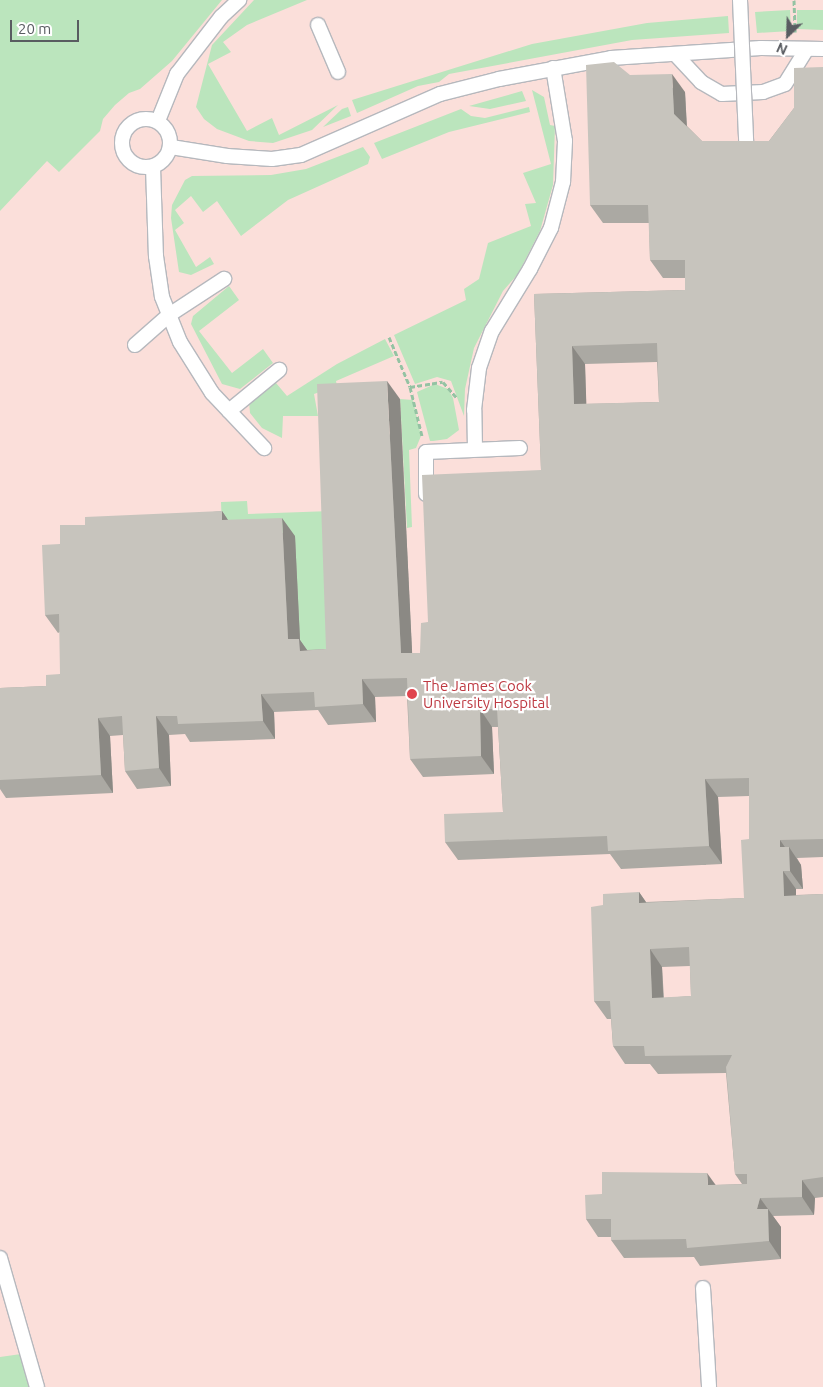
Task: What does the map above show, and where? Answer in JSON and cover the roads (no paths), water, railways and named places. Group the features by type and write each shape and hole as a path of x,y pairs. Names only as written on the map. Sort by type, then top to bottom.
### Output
{"lane":[{"path":"158,121 177,74 221,18 239,0"},
{"path":"740,0 747,159"},
{"path":"318,25 338,72"},
{"path":"171,147 227,156 272,159 301,155 440,94 553,68 611,58 761,48 823,49"},
{"path":"676,55 701,82 722,94 763,92 785,84 806,50"},
{"path":"475,449 474,410 479,368 492,330 530,269 551,228 563,182 565,140 553,68"},
{"path":"138,120 158,121 165,127 171,147 168,155 153,167 132,163 122,145 128,126 138,120"},
{"path":"153,167 156,256 162,297 169,315 180,342 212,393 264,448"},
{"path":"135,345 169,315 224,280"},
{"path":"229,411 279,370"},
{"path":"427,510 426,452 520,448"},
{"path":"0,1258 37,1387"},
{"path":"703,1288 709,1387"}],"place":[{"name":"The James Cook University Hospital","path":"412,694"}]}
